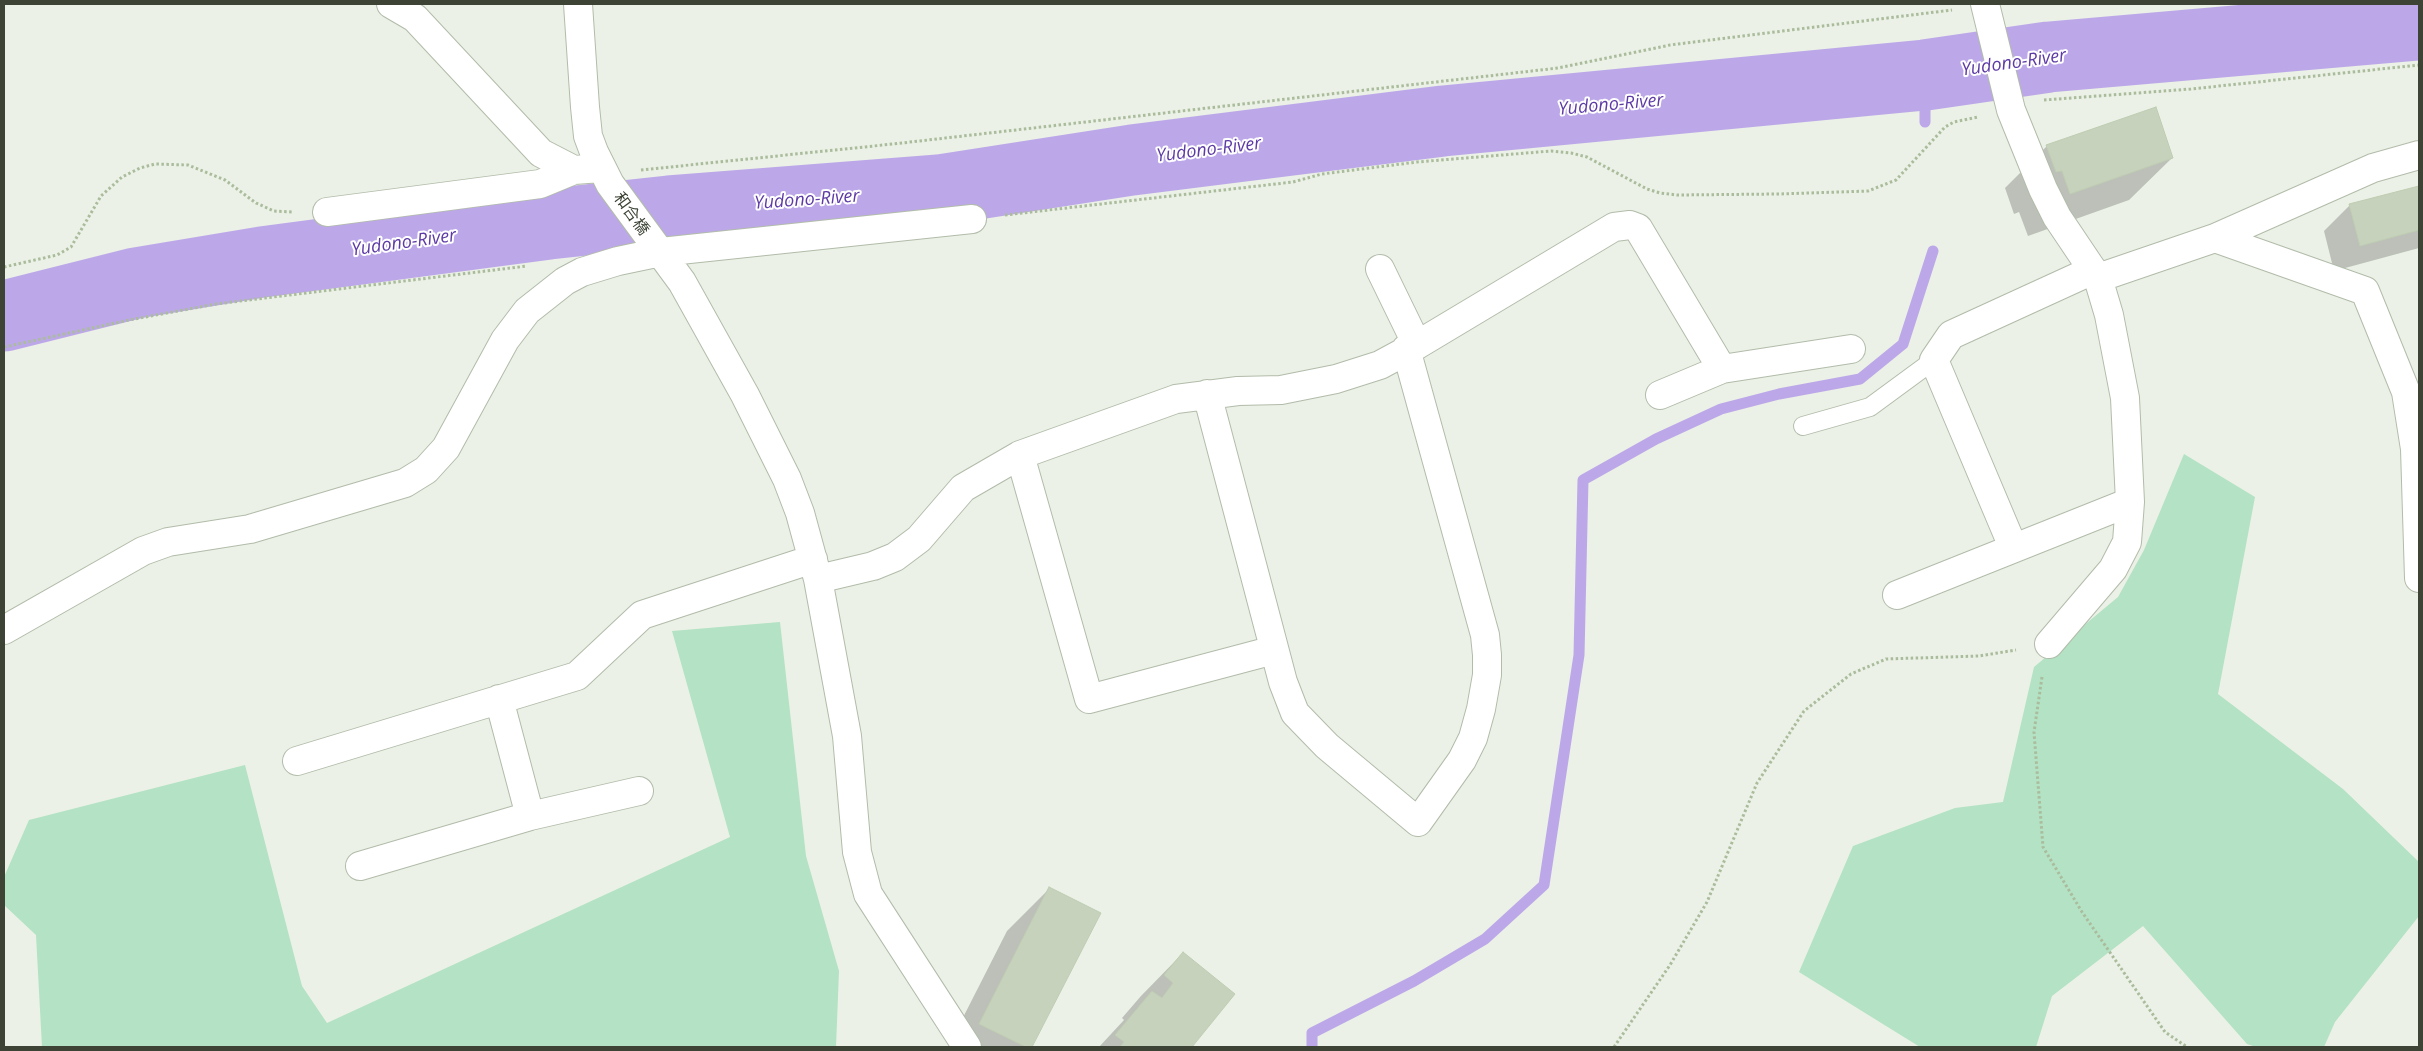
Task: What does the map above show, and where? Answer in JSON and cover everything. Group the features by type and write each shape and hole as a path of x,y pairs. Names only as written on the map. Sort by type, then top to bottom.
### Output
{"street":[{"path":"391,4 415,18 541,153 574,170 605,176"},
{"name":"和合橋","path":"578,4 588,136 605,176 682,282 745,395 787,479 815,569 847,736 857,852 868,894 967,1047"},
{"path":"1985,7 2009,105 2043,189 2057,217 2095,274 2109,314 2125,398 2130,502 2127,542 2113,570 2049,644"},
{"path":"2013,547 1934,360 1951,335 2095,274 2215,238 2373,168 2419,155"},
{"path":"327,212 540,184 574,170"},
{"path":"4,630 143,551 168,542 250,529 405,483 426,470 446,448 505,340 527,311 565,281 582,272 657,249 972,219"},
{"path":"297,761 577,676 642,615 815,569 873,566 895,557 919,539 963,488 1020,455 1176,399 1207,394 1282,390 1336,378 1380,365 1614,227 1630,225 1638,228 1722,369"},
{"path":"2215,238 2365,291 2406,392 2414,449 2419,578"},
{"path":"1207,394 1274,650 1283,682 1295,713 1327,746 1418,822 1462,760 1473,738 1481,709 1487,675 1487,655 1485,635 1412,347 1380,269"},
{"path":"1660,394 1722,369 1851,349"},
{"path":"1020,455 1089,699 1274,650"},
{"path":"1897,595 2013,547 2130,502"},
{"path":"500,699 530,816"},
{"path":"360,866 530,816 640,791"}],"lane":[{"path":"1803,426 1870,407 1934,360"}],"path":[{"path":"605,176 638,170 690,166 1558,68 1670,45 1958,9"},
{"path":"972,219 1292,182 1322,174 1417,162 1551,151 1587,157 1647,189 1677,195 1868,191 1896,180 1945,127 1954,122 2009,105 2033,101 2191,89 2419,65"},
{"path":"4,268 56,255 71,247 92,208 107,190 122,177 140,168 155,164 188,165 225,180 256,203 274,211 327,212"},
{"path":"4,347 129,320 216,304 532,266"},
{"path":"1614,1047 1670,965 1707,902 1757,783 1804,711 1851,674 1886,659 1979,656 2049,644 2039,690 2034,732 2044,847 2082,912 2166,1032 2187,1047"}],"green space":[{"path":"2184,454 2255,497 2218,694 2343,789 2419,862 2419,916 2335,1022 2324,1047 2256,1047 2247,1044 2143,926 2052,996 2036,1047 1920,1047 1799,972 1853,846 1955,808 2003,802 2034,667 2118,597 2144,550"},
{"path":"780,622 806,856 839,971 836,1047 42,1047 36,935 4,905 4,877 29,820 245,765 302,986 327,1023 730,837 672,631"}],"building":[{"path":"2156,107 2173,158 2070,194 2062,171 2056,172 2046,145"},
{"path":"2419,186 2419,230 2360,246 2349,204"},
{"path":"1049,887 1101,913 1032,1047 1026,1047 979,1024"},
{"path":"1183,952 1235,994 1192,1047 1120,1047 1124,1042 1115,1035 1152,991 1162,998 1173,983 1164,975"}],"waterway":[{"name":"Yudono-River","path":"4,316 136,283 262,262 549,224 669,211 939,190 1132,160 1443,121 1925,75 2049,57 2419,25"},
{"path":"1925,75 1925,122"},
{"path":"1312,1047 1312,1033 1414,981 1485,939 1544,885 1579,655 1583,480 1656,439 1721,409 1779,394 1860,379 1903,344 1933,251"}]}
